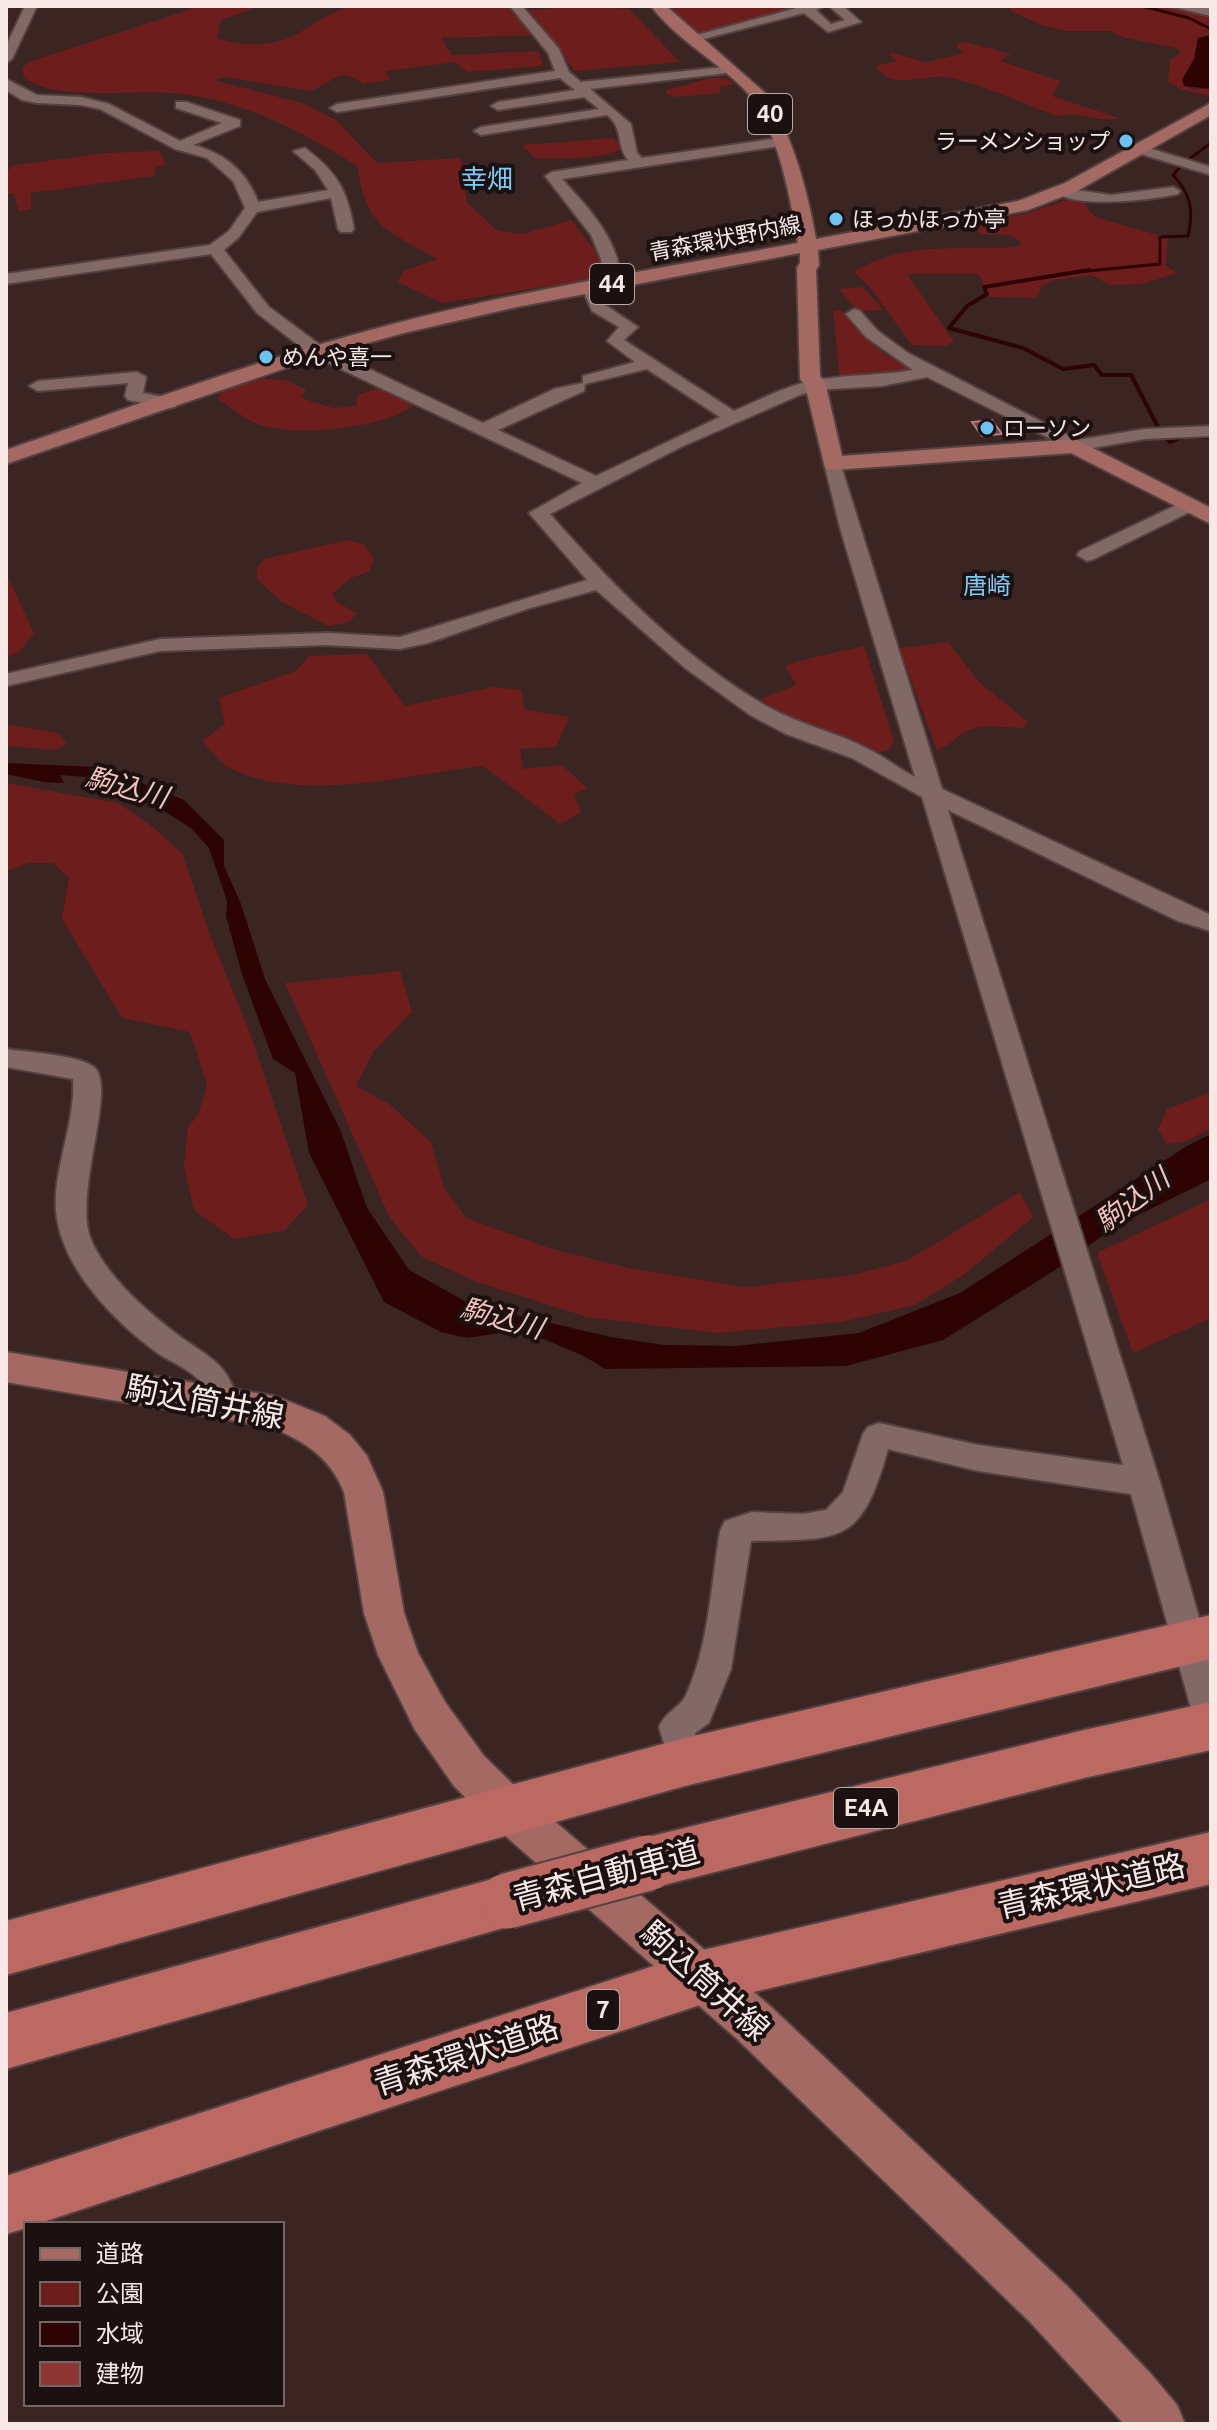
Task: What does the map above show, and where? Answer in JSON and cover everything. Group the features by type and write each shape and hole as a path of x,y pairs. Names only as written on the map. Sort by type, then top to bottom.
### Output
{"highway":[{"path":"6,1948 685,1762 1200,1640"},
{"name":"青森自動車道","path":"6,2041 648,1863 1084,1754 1211,1726"},
{"name":"青森環状道路","path":"6,2205 703,1977 1211,1858"}],"main road":[{"name":"40","path":"658,6 767,107 780,142 810,256 806,268 810,379 815,384 833,463"},
{"name":"青森環状野内線","path":"6,457 317,351 422,322 611,284 810,256 1010,209 1062,192 1211,108"},
{"path":"833,463 1075,446 1211,517"},
{"name":"駒込筒井線","path":"6,1367 223,1401 294,1418 332,1441 356,1466 366,1499 385,1615 407,1676 469,1771 508,1809 703,1977 1089,2344 1158,2424"}],"street":[{"path":"6,59 31,6"},
{"path":"516,6 554,52 563,74 626,127 630,154 638,162"},
{"path":"692,38 813,8 828,28 855,22 835,6"},
{"path":"1175,6 1211,12"},
{"path":"498,106 583,89 728,69"},
{"path":"337,108 563,74"},
{"path":"6,83 22,97 78,101 108,107 180,146 211,155 229,170 250,195 252,208 234,234 215,249 6,279"},
{"path":"180,146 235,123 181,105"},
{"path":"481,131 609,111"},
{"path":"611,284 608,274 611,264 596,226 552,176 780,142"},
{"path":"1139,149 1210,171"},
{"path":"300,151 320,165 339,192 346,229"},
{"path":"1190,165 1204,155"},
{"path":"1062,192 1111,199 1173,191"},
{"path":"252,208 339,192"},
{"path":"215,249 263,310 317,351 597,484"},
{"path":"590,288 598,308 630,327 615,341 731,416"},
{"path":"854,314 885,345 1075,446 1145,434 1211,431"},
{"path":"485,429 584,383 649,363"},
{"path":"931,371 876,382 815,384 731,416 538,513 600,583 651,631 758,710 794,729 860,753 898,777 1187,915 1211,923"},
{"path":"38,386 137,377 134,396 169,403"},
{"path":"833,463 849,528 1054,1185 1105,1360 1200,1640 1211,1719"},
{"path":"1087,555 1189,505"},
{"path":"6,680 160,645 327,639 400,643 600,583"},
{"path":"6,1058 78,1070 86,1075 89,1092 73,1179 74,1234 86,1257 116,1295 160,1338 215,1379 223,1401"},
{"path":"685,1762 676,1727 697,1711 714,1669 736,1531 751,1524 784,1528 830,1526 846,1513 858,1496 874,1443 879,1436 978,1458 1144,1482"}],"green space":[{"path":"201,6 260,6 221,20 217,38 258,44 288,38 333,13 354,7 508,6 512,12 576,6 629,9 680,62 575,71 547,35 441,38 452,55 538,51 543,66 467,72 456,62 386,71 390,80 363,84 348,76 336,77 310,91 225,77 213,80 302,103 336,120 377,163 461,158 467,203 498,231 523,234 571,220 606,264 600,278 442,303 398,282 403,271 437,259 382,225 367,203 357,166 316,142 251,111 206,98 164,93 58,90 24,78 22,67 32,61"},
{"path":"670,6 811,6 695,34"},
{"path":"1010,6 1165,6 1211,13 1211,35 1198,38 1194,59 1182,80 1191,89 1211,89 1211,96 1183,90 1168,82 1170,60 1181,53 1176,48 1126,38 1110,31 1065,31 1039,24 1011,11"},
{"path":"966,42 1011,54 1000,61 1061,81 1052,96 1119,118 1058,116 958,80 936,77 899,80 883,74 876,66 897,61 888,54 893,53 925,62 963,54 956,44"},
{"path":"710,78 726,78 734,84 719,87 721,93 677,97 666,94 667,90"},
{"path":"613,138 624,148 580,158 534,158 522,145"},
{"path":"159,151 166,165 156,167 154,176 31,193 31,209 19,212 14,194 6,194 6,172 14,165 108,153"},
{"path":"1066,200 1085,201 1089,211 1098,218 1168,238 1165,265 1177,273 1143,284 1110,285 1091,275 1055,280 1041,286 1037,298 989,297 979,274 907,274 954,342 944,346 912,345 869,286 854,272 873,262 913,251 1018,247 1021,242 1009,235 980,234 970,223 1026,214"},
{"path":"863,287 883,310 858,311 838,289"},
{"path":"840,310 883,353 915,371 840,381 833,311"},
{"path":"263,379 287,380 306,390 301,398 333,408 356,406 358,395 381,387 415,404 401,413 363,425 296,430 254,423 218,399 223,389"},
{"path":"348,540 365,545 374,559 370,571 351,578 332,594 338,603 357,613 349,622 328,626 282,602 257,579 257,568 264,559"},
{"path":"6,573 34,633 19,652 6,657"},
{"path":"948,642 979,682 1027,721 1024,728 978,727 937,750 899,648"},
{"path":"864,646 894,742 887,751 874,753 776,710 760,699 797,685 785,667 794,662"},
{"path":"367,654 405,706 493,687 521,690 525,710 569,717 556,747 520,749 523,769 562,765 587,788 574,794 581,812 560,824 483,766 354,784 287,784 256,778 228,767 202,741 225,724 219,698 296,671 309,656"},
{"path":"6,724 58,733 67,744 56,750 6,746"},
{"path":"6,783 118,803 149,824 182,853 209,932 251,1036 308,1205 284,1231 234,1239 194,1210 184,1166 188,1128 199,1113 207,1085 190,1032 122,1018 62,919 69,878 53,863 29,863 6,871"},
{"path":"400,971 412,1012 373,1052 356,1086 389,1104 431,1142 445,1190 466,1218 549,1248 629,1268 745,1287 853,1275 908,1260 1020,1192 1033,1217 965,1274 915,1305 841,1322 717,1333 587,1317 477,1282 422,1257 390,1218 285,983"},
{"path":"1211,1092 1211,1129 1184,1142 1167,1144 1158,1129 1167,1109"},
{"path":"1211,1199 1211,1318 1133,1353 1097,1253"}],"water":[{"path":"1211,35 1211,89 1184,86 1182,80 1194,59 1198,38"},
{"name":"駒込川","path":"6,763 95,767 127,777 184,800 224,840 224,866 241,904 265,979 340,1129 367,1208 409,1270 472,1305 611,1337 664,1345 736,1346 859,1333 960,1293 1187,1146 1211,1134 1211,1179 1116,1226 1055,1270 943,1340 846,1366 605,1369 584,1356 536,1336 507,1332 467,1338 441,1332 384,1302 309,1153 295,1073 273,1059 242,974 226,916 227,901 209,848 191,828 125,787 98,778 60,775 64,783 44,782 6,774"}],"building":[{"name":"ローソン","path":"992,420 1002,434 982,436 972,422"}],"waterway":[{"path":"1142,6 1189,18 1211,29"},
{"path":"1188,160 1211,143"},
{"path":"1077,272 1160,264 1160,237 1188,236 1190,203 1173,175 1180,167"},
{"path":"1089,270 984,287 987,294 967,306 949,328 1023,348 1063,369 1094,365 1102,375 1131,375 1158,427"},
{"path":"1165,436 1170,442 1183,437 1211,437"}],"place":[{"name":"ラーメンショップ","path":"1126,141"},
{"name":"ほっかほっか亭","path":"836,219"},
{"name":"めんや喜一","path":"266,357"},
{"name":"ローソン","path":"987,428"}],"district":[{"name":"幸畑","path":"487,179"},
{"name":"唐崎","path":"987,586"}]}
